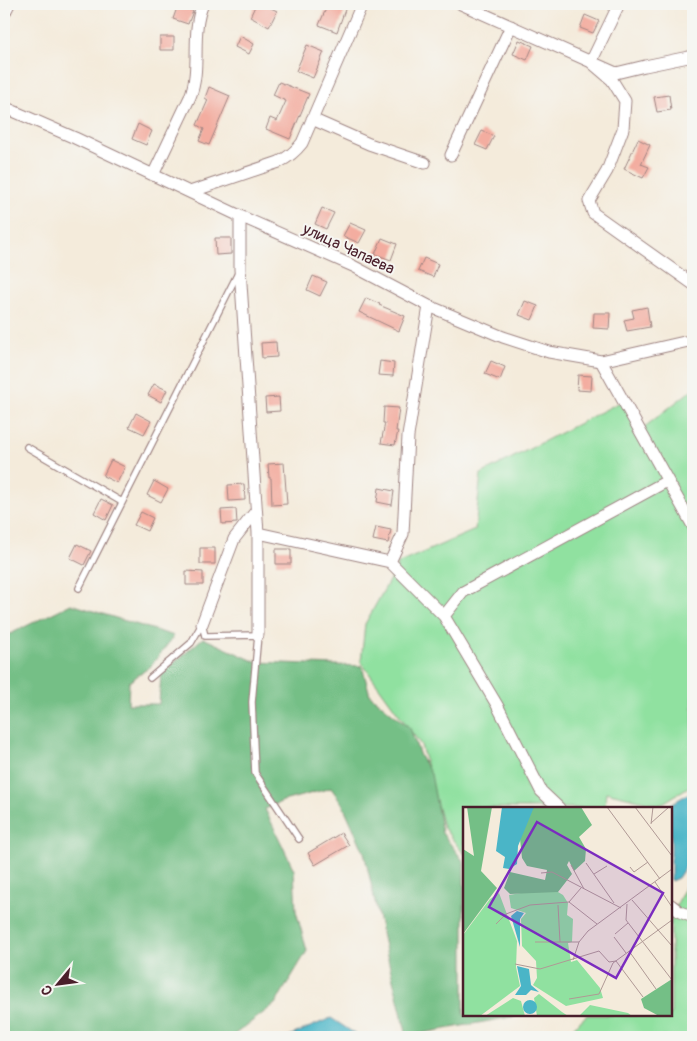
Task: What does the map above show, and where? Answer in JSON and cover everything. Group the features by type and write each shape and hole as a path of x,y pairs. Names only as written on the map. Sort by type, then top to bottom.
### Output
{"street":[{"path":"4,14 9,4"},
{"path":"153,175 194,86 197,28 203,4"},
{"path":"190,192 286,158 297,150 302,143 362,4"},
{"path":"461,4 616,73 693,56"},
{"path":"486,15 492,4"},
{"path":"592,62 619,4"},
{"path":"451,155 511,26"},
{"path":"592,62 612,80 625,101 623,128 607,171 589,201 593,214 693,284"},
{"name":"улица Чапаева","path":"4,107 75,138 240,216 354,266 428,306 502,337 549,352 601,360 693,340"},
{"path":"312,118 369,144 425,163"},
{"path":"240,216 240,269 258,533 258,634"},
{"path":"390,562 402,534 408,436 428,306"},
{"path":"601,360 693,526"},
{"path":"444,616 463,592 668,481"},
{"path":"202,624 234,539 256,511"},
{"path":"258,533 390,562 444,616 497,705 541,791 558,807"},
{"path":"672,906 680,912 693,916"}],"lane":[{"path":"79,588 240,269"},
{"path":"27,447 122,502"},
{"path":"202,624 205,636 258,634 252,702 255,773 299,840"},
{"path":"150,678 191,643 202,624"}],"green space":[{"path":"693,389 693,784 660,805 606,792 605,807 463,807 463,853 443,827 421,745 361,662 365,624 399,563 475,530 481,474 628,398 642,429"},
{"path":"71,604 174,636 151,666 129,682 128,704 159,704 161,674 203,638 256,662 362,666 370,695 410,728 420,756 431,774 442,833 463,861 463,1016 517,1016 407,1036 364,852 342,803 331,788 283,801 265,809 294,870 296,911 307,951 275,1004 231,1037 4,1037 4,637"},
{"path":"693,870 693,1037 580,1037 573,1028 586,1016 672,1016 672,915"}],"water":[{"path":"693,791 693,855 678,878 672,881 672,807 666,807"},
{"path":"331,1018 360,1037 287,1037"}],"building":[{"path":"256,4 263,4 277,11 269,27 250,17"},
{"path":"328,4 347,4 337,32 319,25"},
{"path":"178,5 193,11 188,24 173,19"},
{"path":"585,15 599,21 593,33 580,28"},
{"path":"240,36 254,44 249,54 235,47"},
{"path":"160,37 174,37 174,50 160,50"},
{"path":"519,40 533,46 527,60 513,54"},
{"path":"307,45 324,52 313,78 296,71"},
{"path":"279,82 309,94 290,139 266,129 270,118 277,121 286,101 273,95"},
{"path":"209,87 230,96 209,145 199,141 204,129 197,125 208,100 205,98"},
{"path":"669,95 671,110 657,112 654,97"},
{"path":"138,124 152,131 146,145 132,139"},
{"path":"482,131 494,136 487,150 475,145"},
{"path":"638,139 650,145 641,164 649,167 643,178 624,169"},
{"path":"322,208 334,213 326,229 315,224"},
{"path":"350,223 366,230 359,243 343,236"},
{"path":"215,238 231,238 231,254 216,255"},
{"path":"382,238 397,244 391,260 375,254"},
{"path":"424,258 438,264 433,277 418,271"},
{"path":"313,276 327,282 320,296 307,290"},
{"path":"366,298 405,316 399,331 359,312"},
{"path":"525,301 538,306 532,320 519,315"},
{"path":"647,307 650,327 627,331 624,320 634,318 632,310"},
{"path":"594,313 610,313 609,329 593,328"},
{"path":"276,342 277,357 262,358 261,343"},
{"path":"380,361 394,363 393,376 378,375"},
{"path":"491,361 505,367 500,380 485,374"},
{"path":"578,375 592,376 591,391 577,390"},
{"path":"154,384 167,390 161,402 148,395"},
{"path":"279,397 280,411 266,412 265,398"},
{"path":"384,407 399,408 395,445 381,443 385,423 383,423"},
{"path":"136,413 151,421 144,434 129,427"},
{"path":"111,460 125,467 117,483 103,476"},
{"path":"284,463 287,504 272,505 271,478 269,478 268,464"},
{"path":"154,481 168,489 161,502 147,495"},
{"path":"244,484 245,500 229,501 228,485"},
{"path":"379,488 394,491 392,505 377,502"},
{"path":"101,499 113,505 106,520 94,513"},
{"path":"236,509 237,523 222,524 221,510"},
{"path":"141,512 153,518 147,531 134,525"},
{"path":"376,527 391,530 388,543 373,540"},
{"path":"77,544 91,551 84,565 70,558"},
{"path":"200,548 215,548 215,564 200,564"},
{"path":"276,549 291,549 291,564 276,564"},
{"path":"186,571 203,572 203,585 186,585"},
{"path":"341,833 349,845 315,865 308,853"}]}
